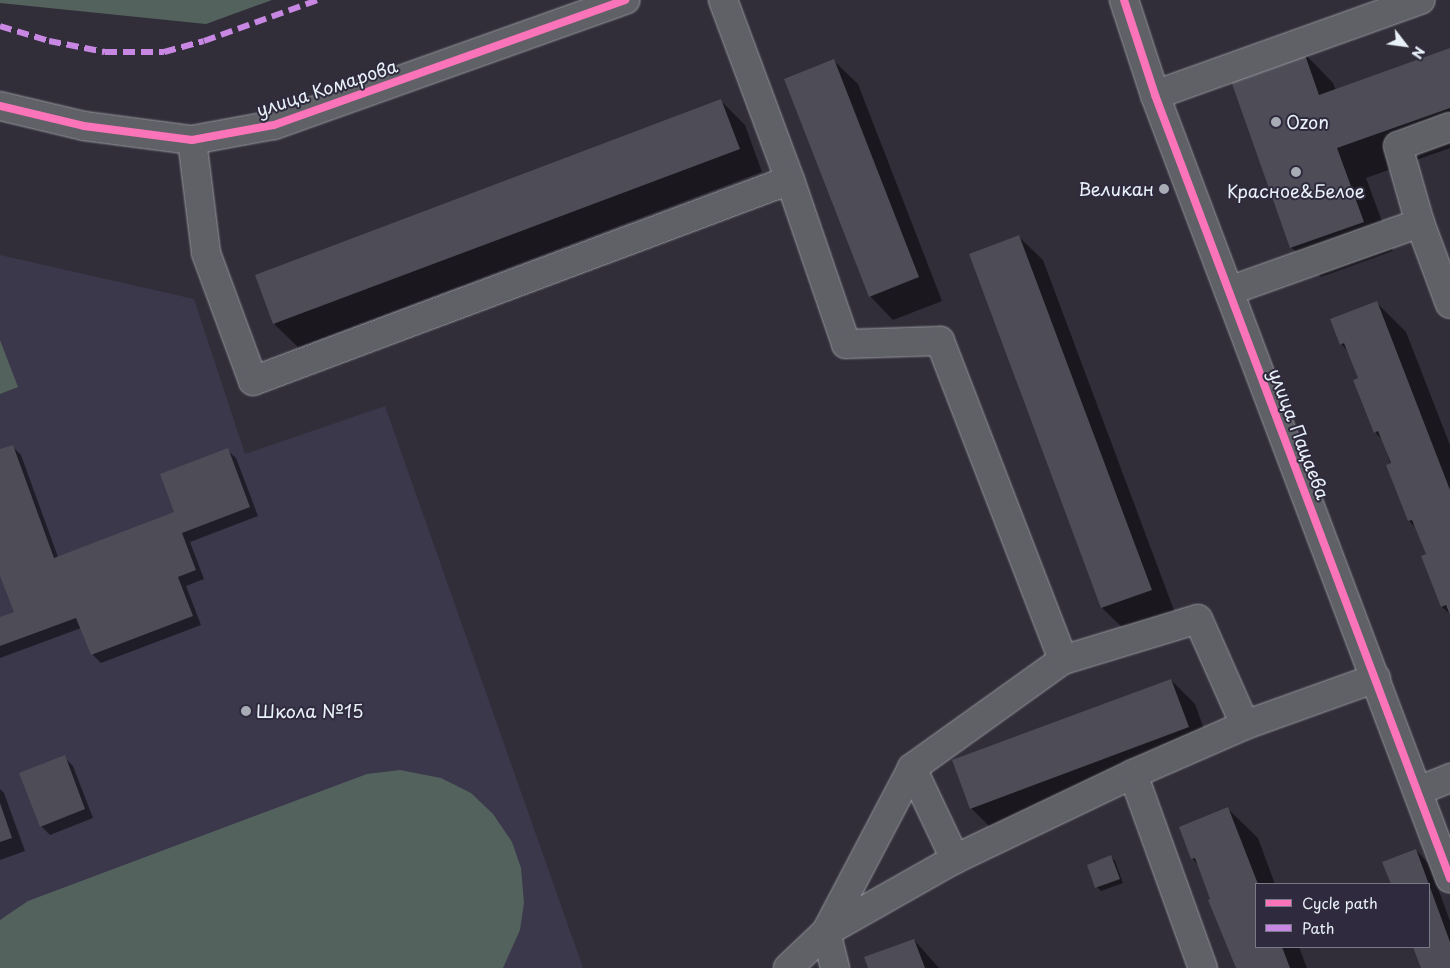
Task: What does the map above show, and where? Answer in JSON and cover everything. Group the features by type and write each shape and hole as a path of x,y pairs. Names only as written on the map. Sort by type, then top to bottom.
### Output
{"street":[{"name":"улица Комарова","path":"0,106 84,126 192,140 274,125 582,7 625,0"},
{"path":"723,0 790,180 846,344 940,342 1063,660"},
{"name":"улица Пацаева","path":"1124,0 1154,95 1376,678 1450,878"},
{"path":"1154,95 1421,0"},
{"path":"1450,128 1398,146 1420,223 1450,304"},
{"path":"192,140 206,253 253,381 790,180"},
{"path":"1229,291 1420,223"},
{"path":"835,968 826,932 912,768 1063,660 1198,619 1245,725"},
{"path":"788,968 826,932 955,859 1133,774 1245,725 1376,678"},
{"path":"912,768 955,859"},
{"path":"1133,774 1203,968"},
{"path":"1418,790 1450,778"}],"shaded area":[{"path":"0,0 272,0 206,24 0,3"},
{"name":"Школа №15","path":"0,255 194,299 245,454 385,406 583,968 0,968"},
{"path":"0,340 18,387 0,394"},
{"path":"400,770 441,778 471,793 493,814 512,842 521,868 524,903 520,930 503,968 0,968 0,920 28,901 367,774"}],"building":[{"path":"1450,48 1450,108 1337,148 1364,222 1290,248 1230,78 1304,52 1319,95"},
{"path":"834,59 919,277 869,297 784,79"},
{"path":"721,99 740,149 273,324 255,275"},
{"path":"1019,235 1152,590 1101,608 969,254"},
{"path":"1377,301 1450,490 1450,615 1446,605 1441,607 1421,556 1426,554 1412,520 1408,521 1386,465 1391,463 1378,431 1374,433 1353,380 1358,378 1344,343 1340,345 1330,319"},
{"path":"13,445 54,558 174,512 160,474 228,448 250,507 182,533 196,570 178,577 193,616 91,655 76,618 0,646 0,617 14,612 0,576 0,449"},
{"path":"1171,679 1189,727 970,809 952,760"},
{"path":"65,755 85,809 40,827 19,773"},
{"path":"0,803 12,838 0,842"},
{"path":"1228,807 1258,883 1255,883 1255,948 1282,948 1290,968 1236,968 1208,900 1210,899 1195,858 1191,859 1179,827"},
{"path":"1416,849 1429,883 1391,883 1382,862"},
{"path":"1111,855 1120,879 1095,888 1087,865"},
{"path":"1430,888 1450,942 1450,968 1421,968 1413,948 1430,948"},
{"path":"914,939 925,968 868,968 864,957"}],"marked path":[{"path":"0,26 49,41 105,52 164,52 204,41 318,0"}],"cycle path":[{"path":"0,106 84,126 192,140 274,125 625,0"},
{"path":"1124,0 1155,95 1450,878"}],"place":[{"name":"Ozon","path":"1276,122"},
{"name":"Красное&Белое","path":"1296,172"},
{"name":"Великан","path":"1164,189"},
{"name":"Школа №15","path":"246,711"}]}
